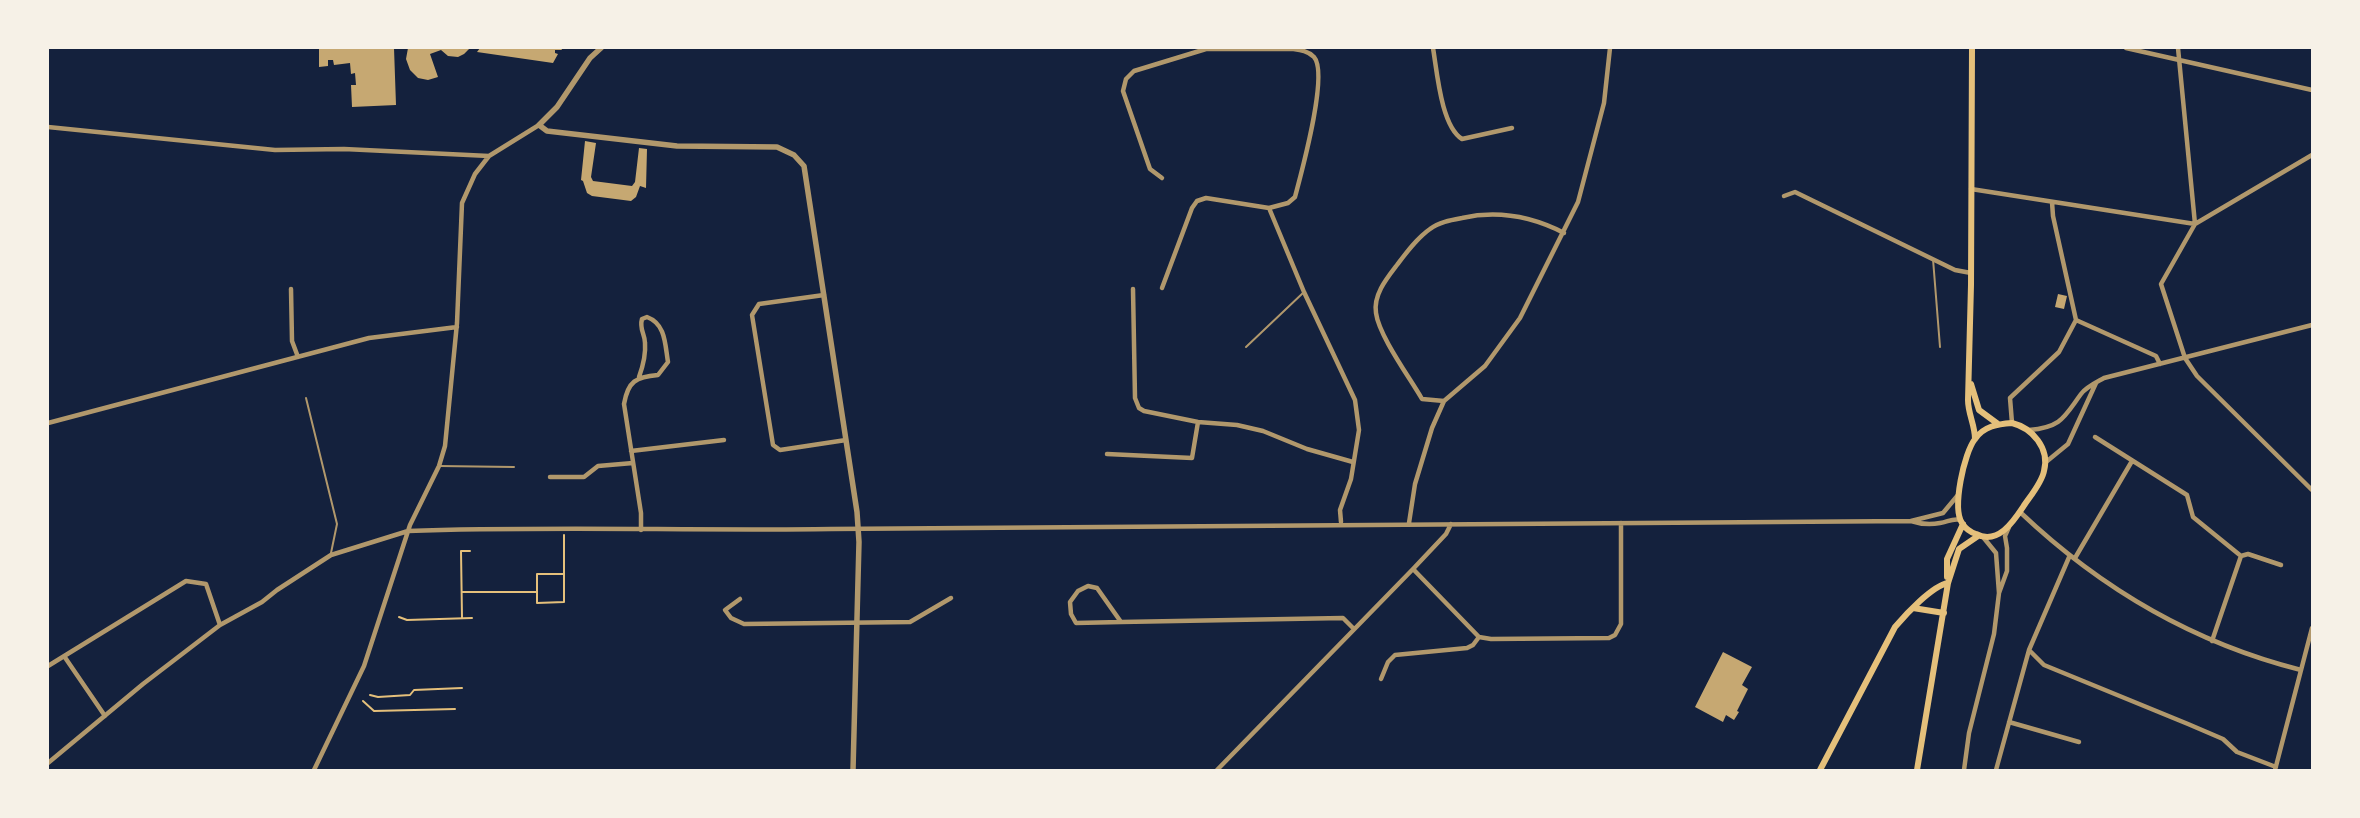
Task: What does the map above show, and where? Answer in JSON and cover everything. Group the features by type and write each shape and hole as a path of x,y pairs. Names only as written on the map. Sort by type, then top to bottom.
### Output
{"main road":[{"path":"1972,48 1970,380 1968,406 1975,430 1975,439"},
{"path":"1970,380 1979,410 1998,424"},
{"path":"1948,583 1959,550 1981,536 1995,536 2010,526 2039,482 2046,462 2038,441 2029,430 2012,423 1989,427 1975,439 1969,451 1957,508 1962,522 1981,536"},
{"path":"1917,770 1944,613 1948,583 1947,559 1962,522"},
{"path":"1820,770 1892,633 1913,608 1939,585 1948,583"},
{"path":"1913,608 1944,613"}],"street":[{"path":"314,770 364,666 408,531 439,466 449,425 457,326 462,204 475,174 489,156 539,125 557,107 590,58 601,48"},
{"path":"1433,48 1448,124 1456,135 1462,139 1512,128"},
{"path":"1409,523 1415,484 1432,428 1444,401 1486,366 1520,318 1578,202 1604,103 1610,48"},
{"path":"2126,48 2312,90"},
{"path":"2178,48 2195,224"},
{"path":"1162,178 1150,168 1123,91 1126,79 1134,71 1206,49 1292,49 1306,51 1315,58 1319,71 1311,135 1295,197 1288,203 1269,208 1206,198 1197,201 1192,208 1162,288"},
{"path":"539,125 546,131 677,146 777,147 794,154 801,162 805,172 858,528 853,770"},
{"path":"48,127 275,150 344,149 489,156"},
{"path":"2312,155 2195,224 2161,284 2185,358 2197,376 2312,490"},
{"path":"1971,189 2195,224"},
{"path":"1784,196 1795,192 1933,260 1955,270 1971,273"},
{"path":"2012,423 2010,398 2059,352 2076,320 2053,216 2052,202"},
{"path":"1269,208 1304,292 1355,400 1359,430 1351,479 1340,510 1342,522"},
{"path":"1444,401 1422,399 1381,329 1376,313 1376,301 1386,280 1430,229 1444,221 1486,213 1504,213 1546,223 1564,233"},
{"path":"291,289 292,341 298,357"},
{"path":"1133,289 1135,398 1139,408 1149,413 1198,422 1237,425 1263,431 1307,449 1353,462"},
{"path":"824,295 759,304 752,315 773,445 780,450 846,440"},
{"path":"639,377 658,375 668,362 663,330 654,320 647,317 642,319 640,325 646,341 644,360 639,377 630,387 624,404 641,513 641,530"},
{"path":"2076,320 2156,356 2160,364"},
{"path":"2029,430 2061,422 2072,409 2082,392 2104,378 2312,325"},
{"path":"48,423 369,338 457,326"},
{"path":"2046,462 2068,444 2096,383"},
{"path":"1107,454 1192,458 1198,422"},
{"path":"2095,437 2188,495 2193,516 2241,556"},
{"path":"631,451 724,440"},
{"path":"1996,770 2029,650 2072,556 2132,461"},
{"path":"550,477 584,477 598,466 633,463"},
{"path":"48,763 220,625 262,602 276,590 331,556 408,531 1140,527 1342,522 1451,524 1910,521 1943,513 1960,492"},
{"path":"2020,512 2082,566 2173,623 2212,641 2268,662 2301,670"},
{"path":"1910,521 1919,524 1942,523 1954,519 1962,522"},
{"path":"1413,569 1479,636 1491,639 1609,638 1615,635 1621,624 1621,523"},
{"path":"1217,770 1413,569 1446,534 1451,524"},
{"path":"1999,593 2007,570 2008,548 2005,536 2010,526"},
{"path":"1964,770 1969,732 1994,634 1999,593 1996,553 1981,536"},
{"path":"2241,556 2248,554 2281,564"},
{"path":"2212,641 2241,556"},
{"path":"48,666 186,581 206,584 220,625"},
{"path":"1121,622 1097,588 1088,586 1078,591 1070,602 1071,614 1076,623 1343,618 1354,629"},
{"path":"740,599 725,610 731,618 744,624 910,622 951,598"},
{"path":"2029,650 2044,665 2223,739 2237,752 2275,769 2312,628"},
{"path":"1381,679 1388,662 1395,655 1467,648 1473,645 1479,636"},
{"path":"64,656 105,716"},
{"path":"2009,722 2079,742"}],"lane":[{"path":"1933,260 1940,347"},
{"path":"1246,347 1304,292"},
{"path":"306,398 337,524 331,556"},
{"path":"439,466 514,466"}],"path":[{"path":"564,530 564,574 564,602 537,603 537,574 564,574"},
{"path":"462,618 460,551 470,551"},
{"path":"461,592 537,592"},
{"path":"399,617 407,620 472,618"},
{"path":"370,695 378,697 410,695 414,690 462,688"},
{"path":"363,701 374,711 455,709"}],"building":[{"path":"319,48 394,48 396,105 352,107 351,85 356,85 355,73 351,74 350,63 334,65 333,60 328,60 328,66 319,67"},
{"path":"408,48 470,48 458,57 448,56 441,50 430,54 438,77 428,80 418,78 410,70 406,59"},
{"path":"480,48 561,48 562,50 555,50 555,53 558,54 553,63 477,52"},
{"path":"585,141 596,143 591,177 593,181 632,186 635,182 639,148 647,149 646,188 640,186 636,197 631,201 592,196 587,193 581,180"},
{"path":"2058,294 2067,296 2064,309 2055,307"},
{"path":"1723,652 1752,667 1742,685 1748,689 1737,711 1739,712 1734,720 1726,715 1723,722 1695,707"}]}
